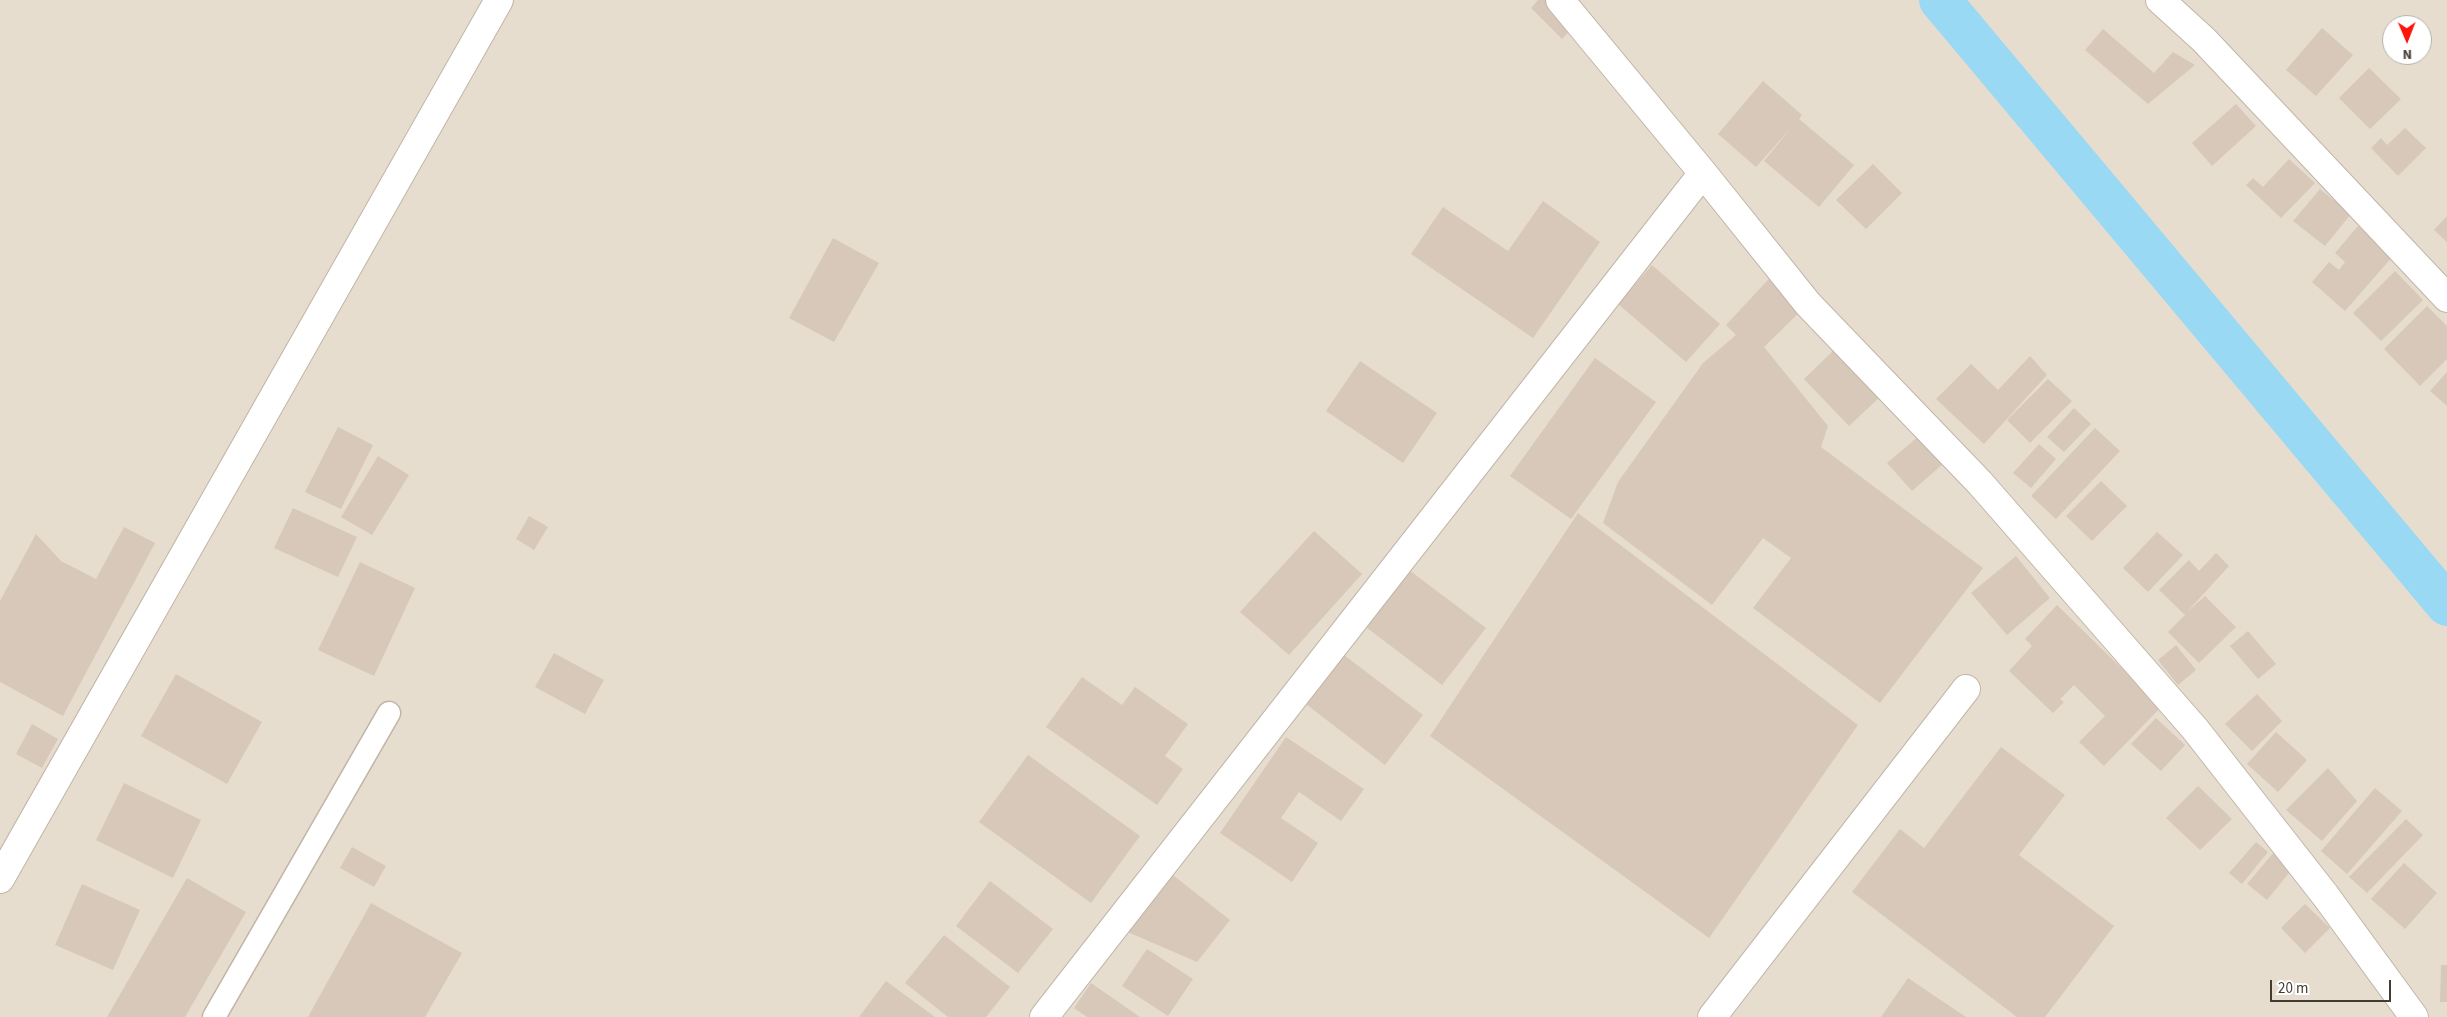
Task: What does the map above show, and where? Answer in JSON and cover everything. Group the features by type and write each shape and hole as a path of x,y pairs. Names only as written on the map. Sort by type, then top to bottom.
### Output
{"street":[{"path":"0,879 499,0"},
{"path":"1560,0 1808,304 1980,483 2195,729 2325,895 2414,1017"},
{"path":"2160,0 2204,40 2447,298"},
{"path":"1044,1017 1703,173"},
{"path":"1712,1017 1966,688"}],"lane":[{"path":"214,1017 389,713"}],"shaded area":[{"path":"0,0 2447,0 2447,1017 0,1017"}],"building":[{"path":"1538,0 1555,0 1578,22 1562,39 1531,8"},
{"path":"2322,28 2353,55 2316,96 2286,70"},
{"path":"2103,29 2154,73 2173,52 2195,65 2148,104 2085,50"},
{"path":"2369,68 2401,99 2370,129 2339,98"},
{"path":"1763,81 1802,115 1799,119 1854,165 1819,207 1764,161 1791,128 1756,167 1718,134"},
{"path":"2236,104 2256,126 2212,166 2192,143"},
{"path":"2405,128 2426,148 2398,176 2371,148 2381,138 2387,145"},
{"path":"2289,159 2315,183 2281,218 2246,185 2253,178 2263,187"},
{"path":"1873,164 1902,193 1866,229 1836,200"},
{"path":"2320,189 2351,214 2325,246 2293,221"},
{"path":"1543,201 1600,242 1533,338 1411,254 1443,207 1508,251"},
{"path":"2447,216 2447,242 2434,230"},
{"path":"2358,226 2393,256 2345,311 2312,282 2329,262 2339,270 2345,262 2335,253"},
{"path":"833,238 879,263 834,342 789,318"},
{"path":"1652,265 1720,324 1686,362 1618,304"},
{"path":"1780,267 1808,304 1764,347 1828,426 1821,447 1983,568 1880,703 1753,608 1791,558 1763,538 1712,605 1603,523 1618,482 1703,363 1736,335 1726,325"},
{"path":"2395,271 2423,300 2381,341 2353,313"},
{"path":"2427,306 2447,326 2447,359 2420,386 2384,349"},
{"path":"1837,347 1883,394 1849,426 1804,379"},
{"path":"2030,356 2047,375 1984,444 1936,399 1971,364 1998,390"},
{"path":"1595,358 1656,402 1571,519 1510,476"},
{"path":"1360,361 1437,413 1403,463 1326,411"},
{"path":"2447,372 2447,406 2430,391"},
{"path":"2048,379 2072,401 2030,443 2007,420"},
{"path":"2074,408 2091,424 2064,452 2047,437"},
{"path":"338,427 373,445 341,509 305,492"},
{"path":"2095,428 2120,451 2056,519 2031,496"},
{"path":"1920,435 1944,463 1912,491 1887,463"},
{"path":"2039,444 2056,459 2031,488 2013,473"},
{"path":"378,456 409,475 372,535 341,517"},
{"path":"2101,481 2127,506 2092,541 2066,516"},
{"path":"293,508 357,537 338,577 274,548"},
{"path":"1578,513 1858,725 1709,938 1430,736"},
{"path":"529,516 548,527 534,550 516,539"},
{"path":"124,527 155,543 63,716 0,682 0,601 36,534 61,561 96,579"},
{"path":"1314,531 1362,574 1289,655 1240,612"},
{"path":"2157,532 2183,555 2148,592 2123,568"},
{"path":"2216,553 2229,566 2187,612 2205,596 2236,627 2199,663 2168,632 2185,615 2159,590 2189,560 2199,571"},
{"path":"2016,556 2050,598 2007,635 1971,593"},
{"path":"360,562 415,588 374,676 318,650"},
{"path":"1405,567 1486,628 1442,685 1362,624"},
{"path":"2057,605 2161,707 2104,766 2079,742 2105,716 2074,685 2060,699 2064,702 2053,713 2009,671 2032,646 2025,639"},
{"path":"2248,631 2276,664 2258,679 2230,646"},
{"path":"2176,645 2196,670 2178,685 2158,660"},
{"path":"1340,652 1423,715 1385,765 1302,701"},
{"path":"554,653 604,680 585,714 535,687"},
{"path":"176,674 262,722 227,784 141,736"},
{"path":"1082,677 1122,705 1135,687 1188,724 1165,756 1183,769 1157,805 1046,727"},
{"path":"2257,694 2282,721 2252,751 2225,724"},
{"path":"2156,718 2185,745 2161,771 2131,744"},
{"path":"32,724 58,739 42,768 16,754"},
{"path":"2276,732 2307,760 2278,792 2247,764"},
{"path":"1286,737 1364,789 1341,821 1299,792 1281,818 1318,843 1292,882 1220,833"},
{"path":"2001,747 2065,795 2019,855 2114,926 2045,1017 2017,1017 1852,892 1900,829 1924,848"},
{"path":"1028,755 1140,836 1091,903 979,822"},
{"path":"2328,768 2357,801 2322,841 2286,810"},
{"path":"124,783 201,820 173,878 96,840"},
{"path":"2198,786 2232,819 2200,850 2166,818"},
{"path":"2375,788 2402,811 2347,874 2321,851"},
{"path":"2406,819 2423,835 2367,893 2349,877"},
{"path":"2256,842 2268,852 2242,884 2229,873"},
{"path":"352,847 386,866 374,887 340,868"},
{"path":"2274,852 2293,868 2267,900 2247,884"},
{"path":"2404,863 2437,893 2405,929 2371,899"},
{"path":"1169,872 1230,920 1197,962 1123,930"},
{"path":"187,878 246,912 185,1017 107,1017"},
{"path":"990,881 1053,929 1018,973 956,926"},
{"path":"82,884 140,910 113,970 55,945"},
{"path":"371,903 462,953 425,1017 308,1017"},
{"path":"2305,904 2330,928 2305,953 2281,928"},
{"path":"944,935 1010,987 986,1017 948,1017 905,983"},
{"path":"1147,949 1193,979 1168,1016 1122,986"},
{"path":"2441,965 2447,965 2447,1002 2440,1002"},
{"path":"1908,978 1966,1017 1881,1017"},
{"path":"886,981 935,1017 859,1017"},
{"path":"1091,983 1140,1017 1087,1017 1074,1008"}],"waterway":[{"path":"1940,0 2447,605"}]}
